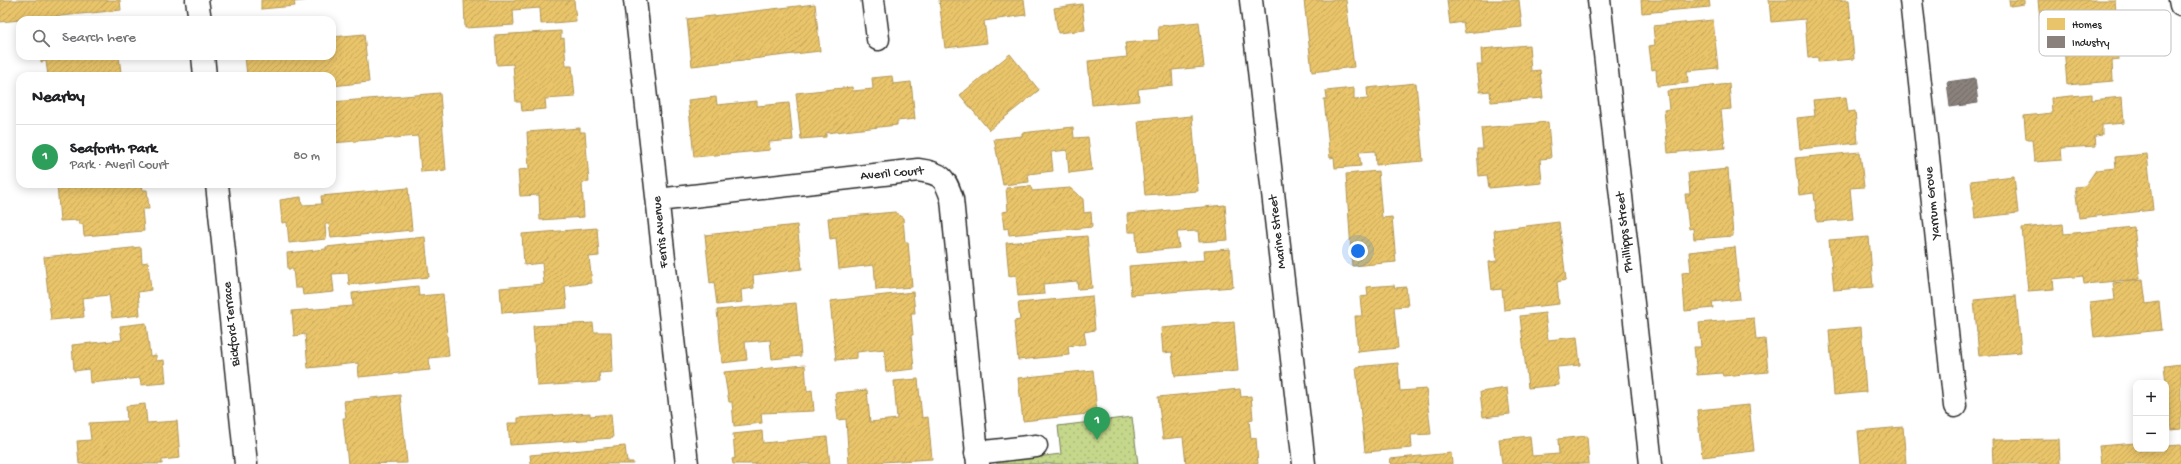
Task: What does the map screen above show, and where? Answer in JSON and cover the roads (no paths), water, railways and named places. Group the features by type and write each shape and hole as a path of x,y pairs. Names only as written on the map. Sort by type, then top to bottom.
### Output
{"street":[{"path":"197,0 199,16"},
{"name":"Ferris Avenue","path":"635,0 687,464"},
{"path":"873,0 878,39"},
{"name":"Marine Street","path":"1251,0 1304,464"},
{"name":"Phillipps Street","path":"1599,0 1651,464"},
{"name":"Yarrum Grove","path":"1911,0 1955,406"},
{"path":"2180,0 2181,5"},
{"path":"204,60 205,72"},
{"name":"Averil Court","path":"658,200 918,170 934,172 946,181 952,199 977,458 1036,446"},
{"name":"Bickford Terrace","path":"217,188 246,464"}],"place":[{"name":"Seaforth Park","path":"1097,440"}]}
